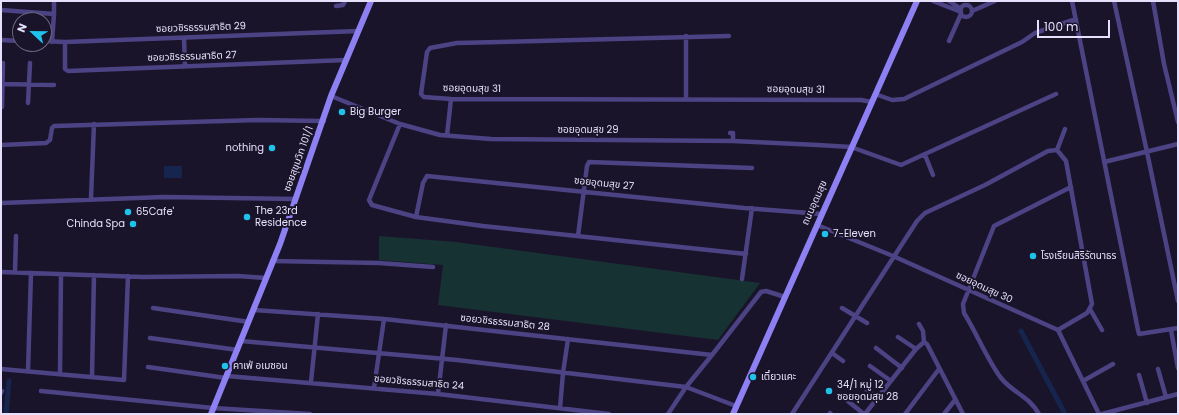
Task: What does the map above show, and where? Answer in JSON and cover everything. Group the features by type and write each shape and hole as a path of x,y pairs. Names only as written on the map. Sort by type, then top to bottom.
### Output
{"main road":[{"name":"ซอยสุขุมวิท 101/1","path":"212,411 254,310 296,199 324,121 331,96 371,1"},
{"name":"ถนนอุดมสุข","path":"734,414 736,406 917,1"}],"street":[{"path":"52,42 54,1"},
{"path":"336,6 343,6 346,1"},
{"path":"933,1 961,12"},
{"path":"949,1 967,17 972,12 995,1"},
{"path":"1072,1 1138,330 1140,334 1178,328"},
{"path":"1114,1 1148,152 1178,301"},
{"path":"1153,1 1164,64 1178,122"},
{"path":"949,41 965,5 969,3 972,12"},
{"path":"1,10 54,14"},
{"path":"875,94 892,100 904,99 1051,26 1076,18"},
{"name":"ซอยวชิรธรรมสาธิต 29","path":"52,42 359,31"},
{"path":"686,36 686,98"},
{"name":"ซอยอุดมสุข 31","path":"730,36 457,43 430,48 426,52 422,95 451,99 686,98 861,100 872,102"},
{"path":"184,38 185,66"},
{"path":"1,40 12,40"},
{"name":"ซอยวชิรธรรมสาธิต 27","path":"65,42 66,70 68,71 346,60"},
{"path":"2,108 4,63"},
{"path":"28,103 30,63"},
{"path":"2,84 54,85"},
{"name":"ซอยอุดมสุข 29","path":"331,96 400,124 435,134 491,139 733,141 851,147 901,165 1056,94"},
{"path":"447,135 451,99"},
{"path":"1,145 46,143 50,140 52,128 54,126 251,120 324,121"},
{"path":"91,198 94,124"},
{"path":"400,124 369,200 372,205 416,217 746,254"},
{"path":"1057,150 1065,129"},
{"path":"730,133 733,133 733,141"},
{"path":"1104,162 1178,144"},
{"path":"1057,150 1066,161 1092,297 1090,309 1058,330 1083,381 1100,414 1178,394"},
{"path":"792,414 893,256 917,221 925,213 984,185 1048,151 1057,150"},
{"path":"925,155 932,175"},
{"path":"578,236 587,166 589,162 752,168"},
{"name":"ซอยอุดมสุข 27","path":"416,217 423,183 427,176 822,214"},
{"path":"1039,414 1031,402 1006,384 999,375 964,313 963,304 967,290 994,226 1071,187"},
{"path":"1,203 91,198 164,197 296,199"},
{"path":"742,279 752,208"},
{"name":"ซอยอุดมสุข 30","path":"817,224 893,256 1058,330"},
{"path":"15,272 16,236"},
{"path":"272,261 379,262 432,267"},
{"path":"1,272 128,276 238,276 266,278"},
{"path":"28,371 31,273"},
{"path":"60,374 61,274"},
{"path":"92,377 94,275"},
{"path":"1,369 124,380 128,276"},
{"path":"668,414 686,387 761,292 766,291 785,297"},
{"path":"153,308 249,322"},
{"path":"842,308 856,315 867,323"},
{"path":"1090,309 1102,330"},
{"name":"ซอยวชิรธรรมสาธิต 28","path":"254,310 384,319 712,355"},
{"path":"311,382 318,314"},
{"path":"374,388 377,353 384,319"},
{"path":"844,398 865,414 922,343 924,331 919,324"},
{"path":"438,394 446,326"},
{"path":"1171,330 1178,368"},
{"path":"898,337 916,349"},
{"path":"150,338 238,350"},
{"path":"560,408 568,339"},
{"path":"241,341 441,359 686,387 736,406"},
{"path":"922,343 927,344 963,414"},
{"path":"876,348 902,368"},
{"path":"832,353 843,361"},
{"path":"1083,381 1113,364"},
{"path":"870,366 891,381"},
{"name":"ซอยวชิรธรรมสาธิต 24","path":"148,367 226,377 311,382 438,394 609,414"},
{"path":"905,414 939,368"},
{"path":"1158,369 1166,397"},
{"path":"1139,375 1147,402"},
{"path":"862,385 877,400"},
{"path":"41,391 212,411 310,414"},
{"path":"944,414 955,400"}],"green space":[{"path":"379,236 456,242 760,283 718,340 438,305 443,265 379,260"}],"water":[{"path":"164,166 182,166 182,178 164,178"}],"waterway":[{"path":"1021,331 1065,414"},
{"path":"6,414 9,381"}],"place":[{"name":"Big Burger","path":"342,112"},
{"name":"nothing","path":"272,148"},
{"name":"65Cafe'","path":"128,212"},
{"name":"The 23rd Residence","path":"247,217"},
{"name":"Chinda Spa","path":"133,224"},
{"name":"7-Eleven","path":"825,234"},
{"name":"โรงเรียนสิริรัตนาธร","path":"1033,256"},
{"name":"คาเฟ่ อเมซอน","path":"225,366"},
{"name":"เตี๋ยวแคะ","path":"753,377"},
{"name":"34/1 หมู่ 12 ซอยอุดมสุข 28","path":"829,391"}]}
